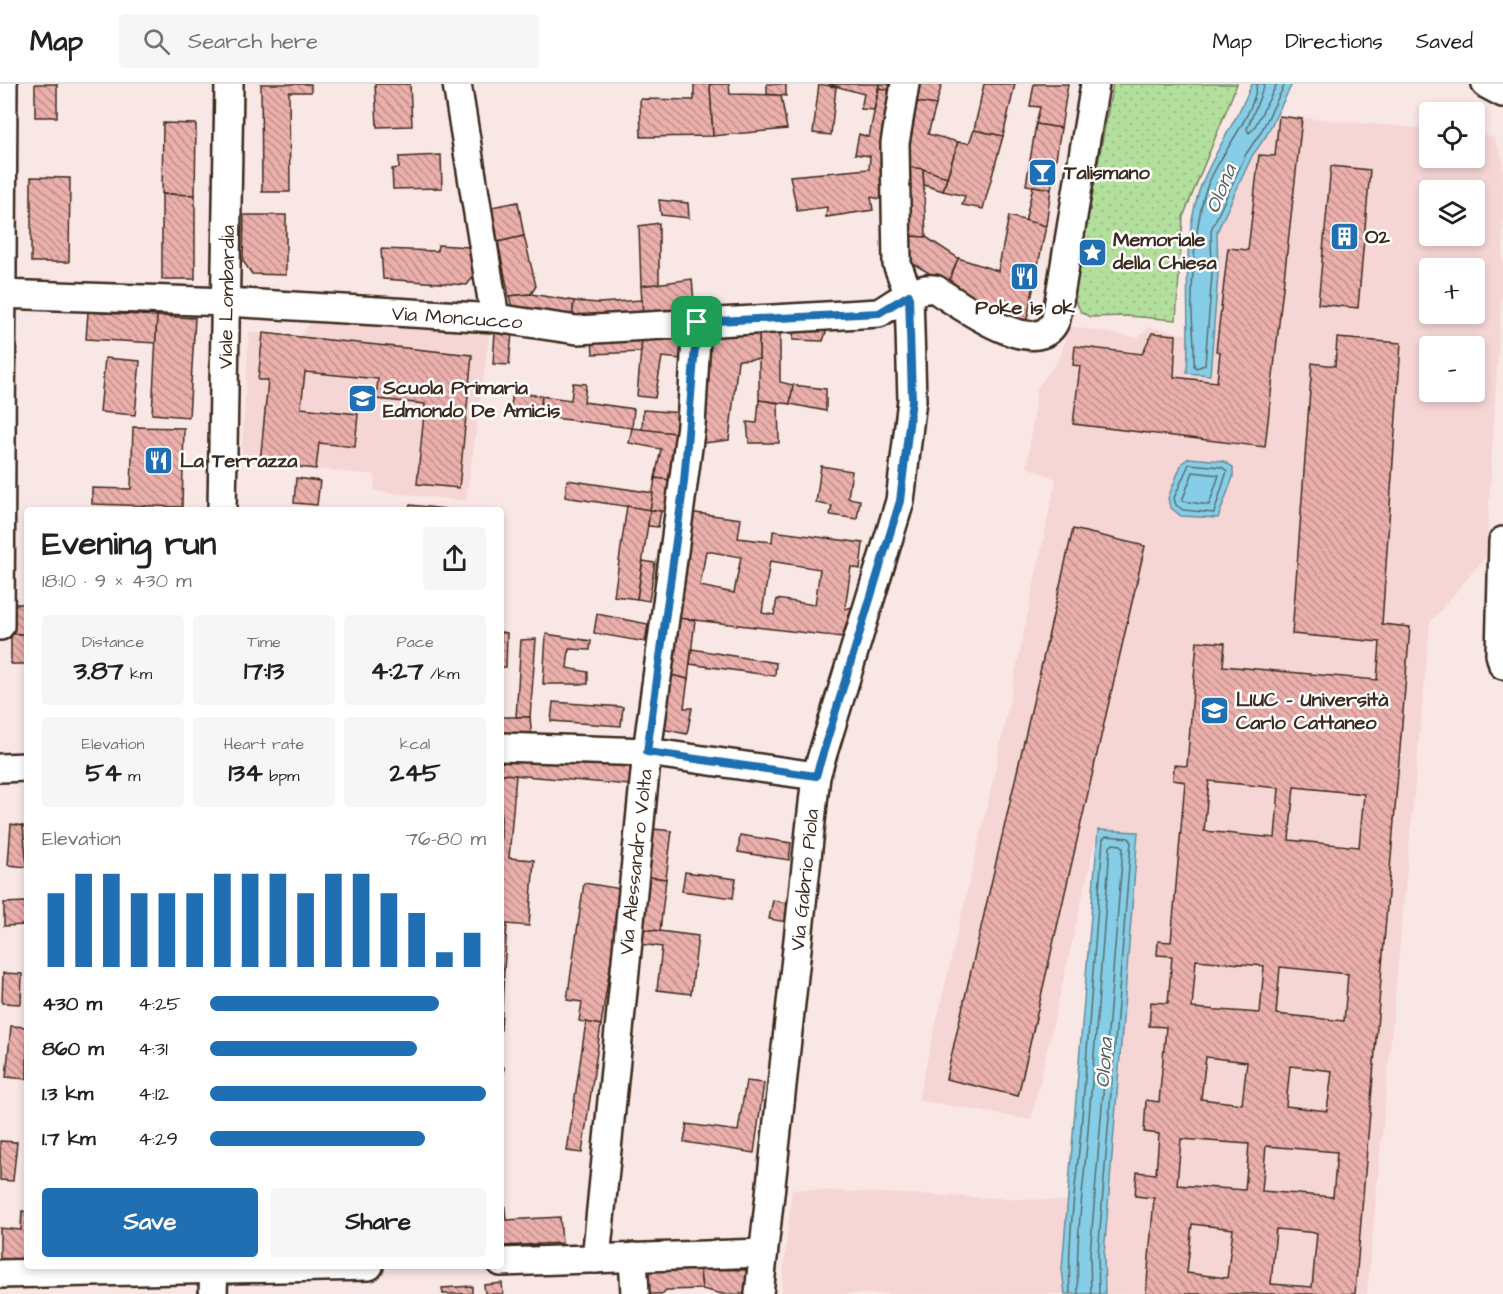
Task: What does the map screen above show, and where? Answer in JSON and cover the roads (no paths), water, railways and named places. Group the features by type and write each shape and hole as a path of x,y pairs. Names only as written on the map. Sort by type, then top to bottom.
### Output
{"street":[{"path":"0,626 3,84"},
{"name":"Viale Lombardia","path":"222,507 229,84"},
{"path":"457,84 495,318"},
{"name":"Via Gabrio Piola","path":"759,1294 816,776 900,501 912,400 909,295 897,264 896,242 895,143 905,84"},
{"path":"909,295 920,288 935,289 998,327 1025,335 1042,334 1053,326 1095,84"},
{"path":"1486,84 1503,93"},
{"name":"Via Moncucco","path":"2,294 227,303 495,318 577,330 879,313 909,295"},
{"name":"Via Alessandro Volta","path":"596,1259 647,752 689,436 697,322"},
{"path":"1503,541 1500,654 1503,665"},
{"path":"504,747 647,752 816,776"},
{"path":"0,768 24,767"},
{"path":"504,1262 763,1253"},
{"path":"633,1257 635,1294"},
{"path":"0,1274 213,1277 326,1269"}],"water":[{"name":"Olona","path":"1252,84 1292,84 1266,136 1252,156 1217,232 1218,274 1210,375 1187,373 1187,282 1193,213 1204,177"},
{"path":"1189,458 1223,461 1233,467 1233,477 1218,518 1181,516 1170,507 1168,498 1182,463"},
{"name":"Olona","path":"1098,830 1138,832 1104,1255 1105,1294 1065,1294 1062,1269"}],"place":[{"name":"Talismano","path":"1043,173"},
{"name":"O2","path":"1344,237"},
{"name":"Memoriale della Chiesa","path":"1092,252"},
{"name":"Poke is ok","path":"1025,277"},
{"name":"Scuola Primaria Edmondo De Amicis","path":"362,399"},
{"name":"La Terrazza","path":"159,461"},
{"name":"LIUC - Università Carlo Cattaneo","path":"1215,711"}]}
